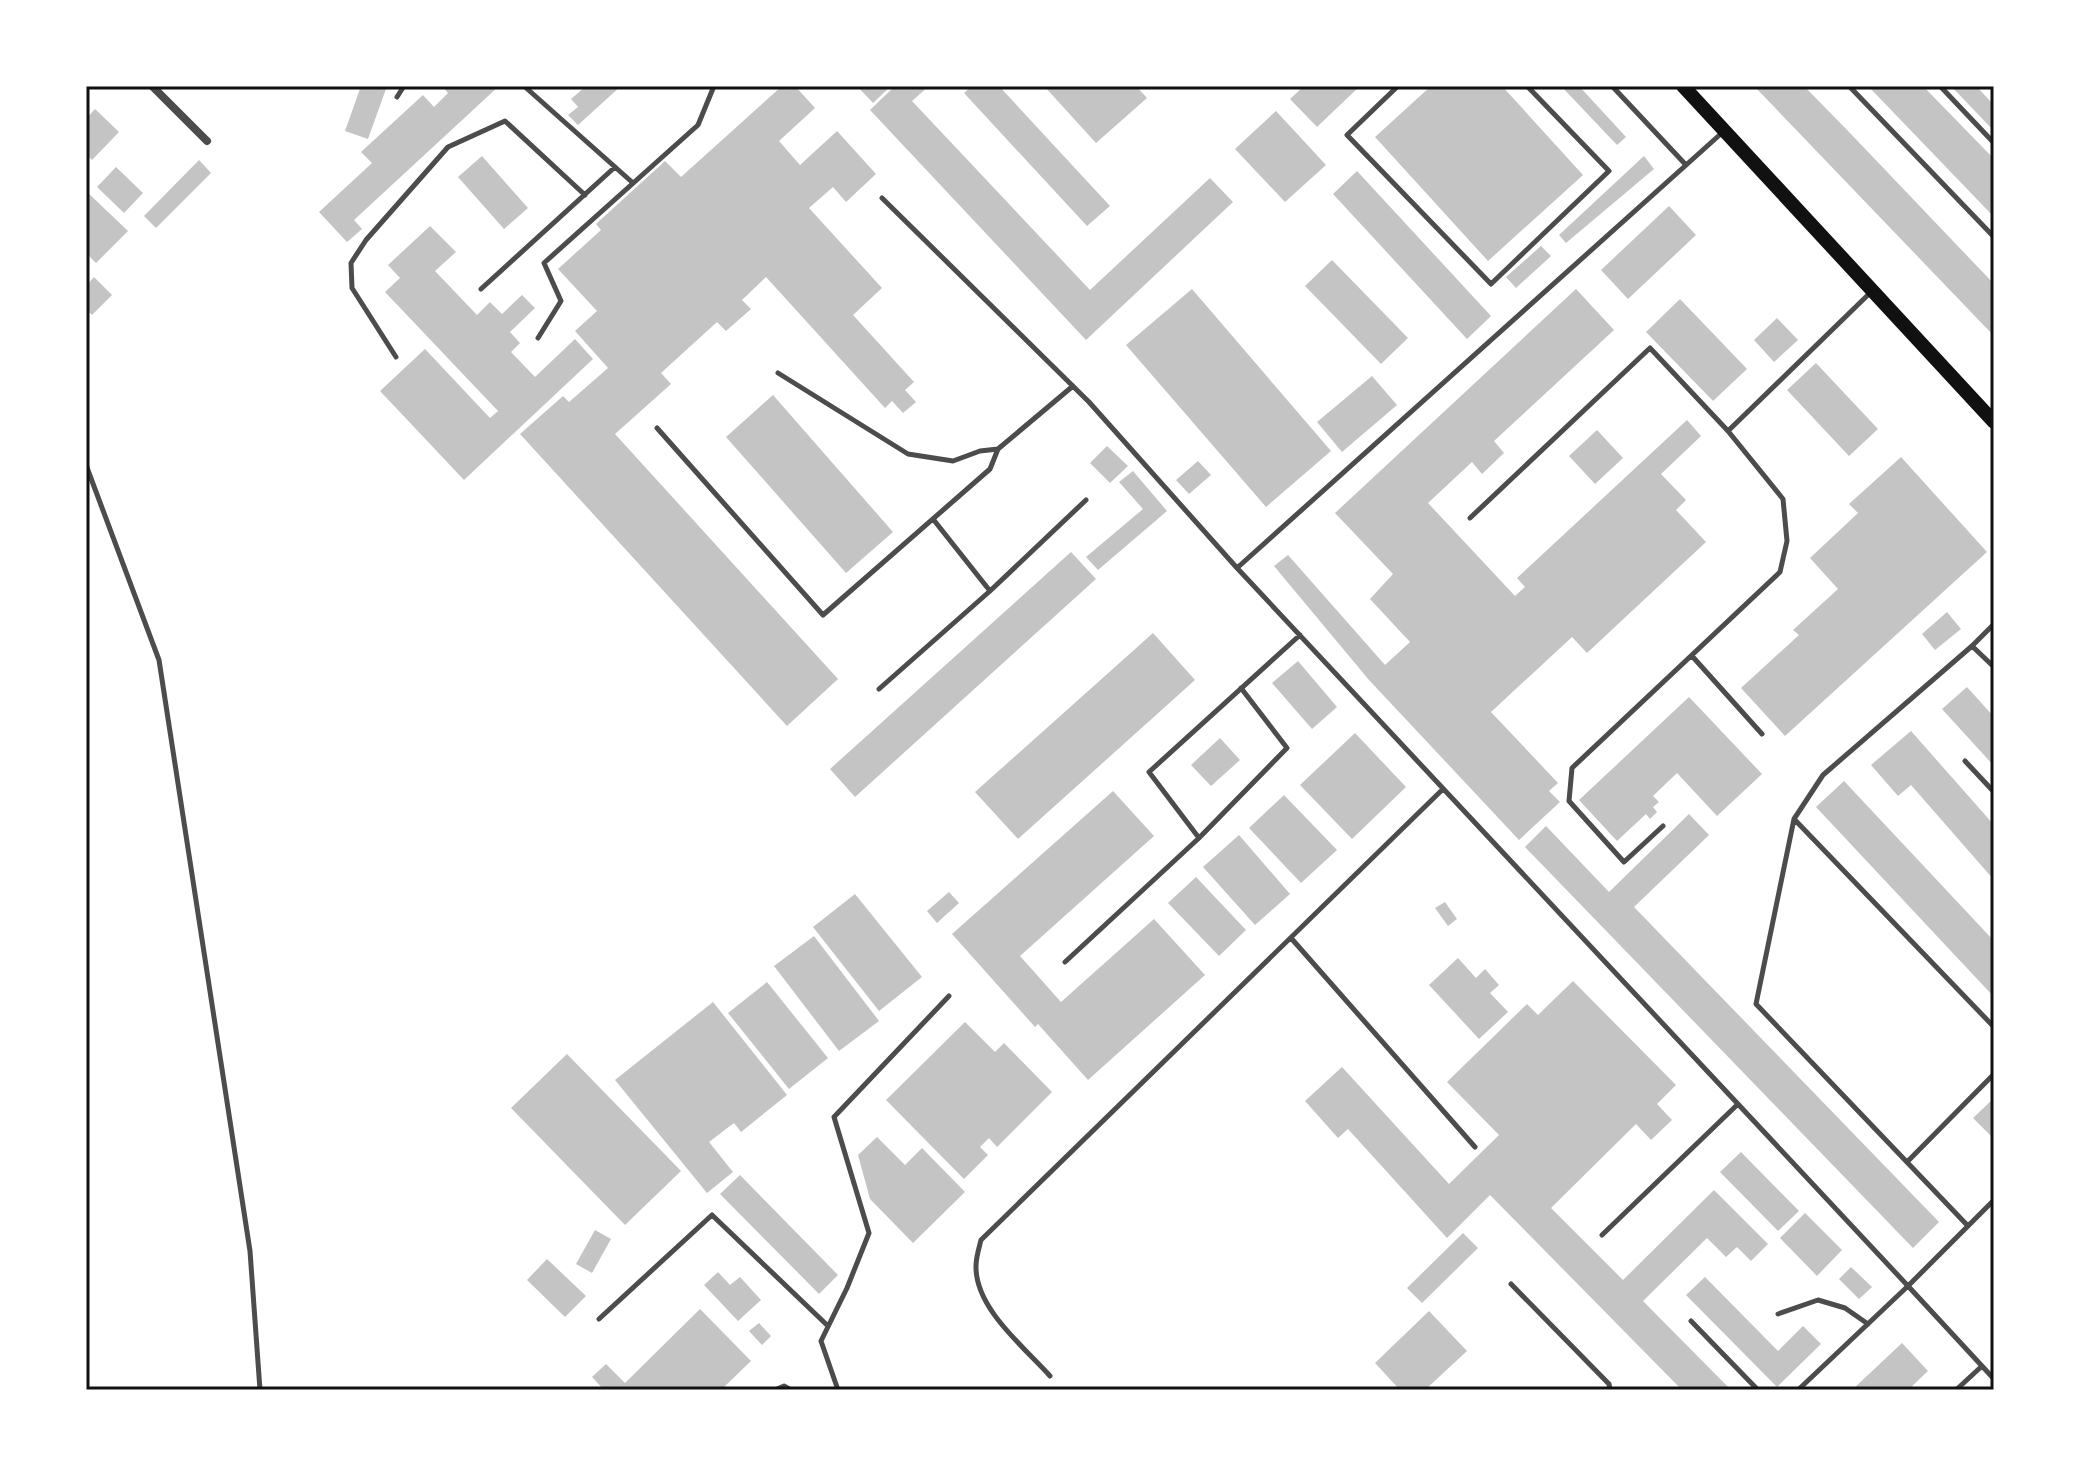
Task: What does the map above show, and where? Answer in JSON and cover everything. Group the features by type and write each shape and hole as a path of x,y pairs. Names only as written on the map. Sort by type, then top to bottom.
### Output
{"main road":[{"path":"1683,86 1994,422"}],"street":[{"path":"152,86 207,141"}],"lane":[{"path":"397,97 404,86"},
{"path":"524,86 633,183"},
{"path":"538,338 561,301 544,263 698,125 714,86"},
{"path":"1398,86 1347,135 1491,284 1609,171 1527,86"},
{"path":"1612,86 1686,165"},
{"path":"1849,86 1994,237"},
{"path":"1940,86 1994,143"},
{"path":"396,357 352,288 351,263 366,240 448,147 505,121 585,195"},
{"path":"1237,568 1725,130"},
{"path":"481,289 615,167"},
{"path":"882,198 1089,402 1237,568 1994,1379"},
{"path":"1728,431 1873,290"},
{"path":"1470,518 1650,348 1728,431 1783,499 1787,541 1780,572 1572,768 1569,801 1624,862 1663,826"},
{"path":"778,373 908,454 953,461 980,451 998,449"},
{"path":"657,428 823,615 990,469 998,449 1073,386"},
{"path":"86,465 159,660 250,1251 260,1390"},
{"path":"879,689 990,591 1086,500"},
{"path":"933,519 990,591"},
{"path":"1968,1226 1756,1004 1794,819 1823,775 1994,624"},
{"path":"1199,838 1149,772 1300,635"},
{"path":"1972,646 1994,667"},
{"path":"1692,656 1762,734"},
{"path":"1065,962 1199,838 1287,748 1241,688"},
{"path":"1965,761 1994,792"},
{"path":"1050,1376 991,1311 978,1284 976,1265 981,1240 1443,789"},
{"path":"1794,819 1994,1027"},
{"path":"1291,938 1475,1147"},
{"path":"838,1390 821,1341 869,1233 834,1117 949,996"},
{"path":"1908,1161 1994,1074"},
{"path":"1602,1235 1738,1104"},
{"path":"1798,1390 1994,1200"},
{"path":"599,1319 712,1215 828,1326"},
{"path":"1511,1284 1609,1384 1610,1390"},
{"path":"1778,1314 1818,1300 1845,1308 1868,1324"},
{"path":"1691,1321 1758,1390"},
{"path":"1956,1390 1982,1366"},
{"path":"775,1390 784,1386 791,1390"}],"building":[{"path":"361,86 387,86 368,139 345,131"},
{"path":"442,86 499,86 354,220 362,229 347,242 319,212 372,163 361,152 423,95 434,107 448,93"},
{"path":"586,86 621,86 578,125 568,115 578,107 571,99"},
{"path":"782,86 795,86 815,108 779,141 800,165 837,131 876,174 846,202 833,187 809,208 882,288 853,315 914,382 905,390 916,402 903,413 892,401 885,408 766,277 742,300 751,309 726,331 717,322 661,373 671,384 615,434 838,679 787,726 520,434 563,396 569,402 608,368 575,331 597,311 558,269 601,230 596,224 665,161 681,177"},
{"path":"857,86 891,86 873,103"},
{"path":"895,86 929,86 912,101 1090,290 1210,178 1233,202 1086,340 870,110"},
{"path":"972,86 999,86 1110,206 1087,226 964,93"},
{"path":"1044,86 1136,86 1147,98 1096,143"},
{"path":"1304,86 1360,86 1317,127 1290,99"},
{"path":"1431,86 1502,86 1583,175 1488,261 1375,137"},
{"path":"1561,86 1579,86 1626,137 1617,145"},
{"path":"1754,86 1804,86 1850,133 1994,284 1994,336"},
{"path":"1868,86 1923,86 1994,159 1994,217"},
{"path":"1951,86 1976,86 1994,105 1994,131"},
{"path":"95,109 119,132 92,160 86,154 86,119"},
{"path":"1276,111 1326,165 1285,202 1235,149"},
{"path":"482,156 528,208 504,229 458,177"},
{"path":"1644,156 1654,169 1566,243 1559,235"},
{"path":"199,160 211,173 156,228 144,216"},
{"path":"116,167 143,193 124,213 97,187"},
{"path":"1357,171 1491,316 1467,339 1333,194"},
{"path":"86,191 128,231 96,263 86,253"},
{"path":"1669,206 1696,235 1628,299 1601,270"},
{"path":"430,226 456,252 435,271 477,315 490,302 502,314 522,295 535,308 510,332 520,343 511,352 535,377 575,339 593,359 464,480 380,391 425,349 490,418 498,411 385,292 400,278 388,265"},
{"path":"1541,246 1551,256 1516,288 1506,277"},
{"path":"1332,260 1408,338 1381,364 1305,286"},
{"path":"94,277 112,295 92,315 86,309 86,286"},
{"path":"1192,289 1331,451 1266,507 1126,345"},
{"path":"1576,289 1614,330 1494,441 1504,453 1482,474 1472,462 1428,503 1515,596 1525,587 1517,578 1687,420 1701,436 1661,474 1686,500 1676,510 1706,542 1587,653 1572,637 1491,712 1558,783 1549,791 1560,802 1519,840 1369,680 1274,566 1288,555 1385,665 1410,642 1370,599 1393,574 1335,513"},
{"path":"1680,299 1747,369 1713,401 1646,332"},
{"path":"1777,318 1798,340 1774,362 1754,340"},
{"path":"1816,363 1878,429 1849,456 1787,390"},
{"path":"1372,376 1397,405 1342,452 1317,422"},
{"path":"773,395 893,532 846,573 726,437"},
{"path":"1597,430 1623,458 1595,484 1569,456"},
{"path":"1107,446 1128,466 1110,483 1090,463"},
{"path":"1901,457 1987,552 1785,736 1741,688 1799,635 1793,630 1838,589 1810,558 1858,513 1849,504"},
{"path":"1198,461 1211,475 1189,494 1176,480"},
{"path":"1133,471 1167,511 1098,570 1086,557 1143,509 1119,482"},
{"path":"1071,552 1096,579 855,797 830,769"},
{"path":"1947,612 1961,629 1935,650 1922,634"},
{"path":"1153,633 1195,680 1018,839 975,792"},
{"path":"1298,661 1337,707 1312,729 1272,683"},
{"path":"1967,687 1994,717 1994,766 1942,709"},
{"path":"1689,697 1762,774 1717,816 1677,773 1653,796 1659,802 1653,807 1657,812 1650,819 1646,814 1617,841 1579,800"},
{"path":"1911,731 1994,825 1994,880 1911,785 1898,796 1871,765"},
{"path":"1355,733 1406,787 1352,839 1300,785"},
{"path":"1220,738 1240,760 1211,786 1191,765"},
{"path":"1844,781 1994,941 1994,997 1816,807"},
{"path":"1113,791 1154,836 1020,956 1061,1002 1154,919 1205,975 1088,1080 1038,1024 1035,1027 952,934"},
{"path":"1284,795 1337,850 1301,883 1249,828"},
{"path":"1689,814 1709,835 1634,907 1939,1222 1913,1248 1525,847 1546,826 1609,892"},
{"path":"1239,835 1290,894 1255,925 1203,867"},
{"path":"1196,877 1246,930 1219,956 1168,903"},
{"path":"949,892 959,903 937,923 927,911"},
{"path":"855,894 922,977 879,1011 813,927"},
{"path":"1445,902 1457,919 1448,926 1435,908"},
{"path":"814,936 879,1021 839,1051 774,966"},
{"path":"1458,958 1476,978 1485,969 1499,985 1490,993 1508,1012 1479,1039 1429,985"},
{"path":"1573,981 1676,1085 1657,1104 1672,1120 1651,1140 1636,1124 1551,1208 1623,1280 1714,1190 1768,1244 1751,1261 1737,1247 1726,1257 1707,1238 1643,1301 1731,1390 1682,1390 1490,1195 1447,1238 1348,1129 1338,1138 1305,1101 1342,1067 1449,1184 1499,1135 1447,1082 1527,1004 1538,1015"},
{"path":"767,982 828,1058 789,1089 728,1013"},
{"path":"713,1002 787,1095 741,1132 734,1123 709,1142 733,1172 707,1193 615,1080"},
{"path":"965,1022 995,1052 1004,1043 1052,1092 997,1147 989,1138 980,1147 988,1155 964,1179 886,1100"},
{"path":"567,1054 681,1171 625,1225 511,1108"},
{"path":"1994,1098 1994,1139 1973,1118"},
{"path":"877,1137 905,1165 922,1148 965,1192 913,1243 870,1199 858,1155"},
{"path":"1741,1152 1799,1211 1778,1231 1720,1172"},
{"path":"740,1175 838,1275 819,1294 720,1194"},
{"path":"1805,1213 1842,1250 1817,1276 1780,1238"},
{"path":"595,1230 611,1239 592,1273 576,1264"},
{"path":"1463,1233 1478,1248 1422,1303 1407,1288"},
{"path":"547,1259 586,1296 565,1317 527,1280"},
{"path":"1851,1267 1872,1287 1859,1299 1839,1279"},
{"path":"718,1272 730,1285 740,1277 761,1300 738,1321 704,1285"},
{"path":"1705,1277 1778,1351 1803,1326 1821,1344 1777,1387 1686,1295"},
{"path":"700,1309 751,1361 724,1387 727,1390 604,1390 592,1377 606,1364 625,1383"},
{"path":"1429,1311 1467,1351 1425,1390 1400,1390 1375,1363"},
{"path":"759,1323 771,1336 762,1345 749,1331"},
{"path":"1902,1343 1928,1371 1908,1390 1852,1390"}]}
